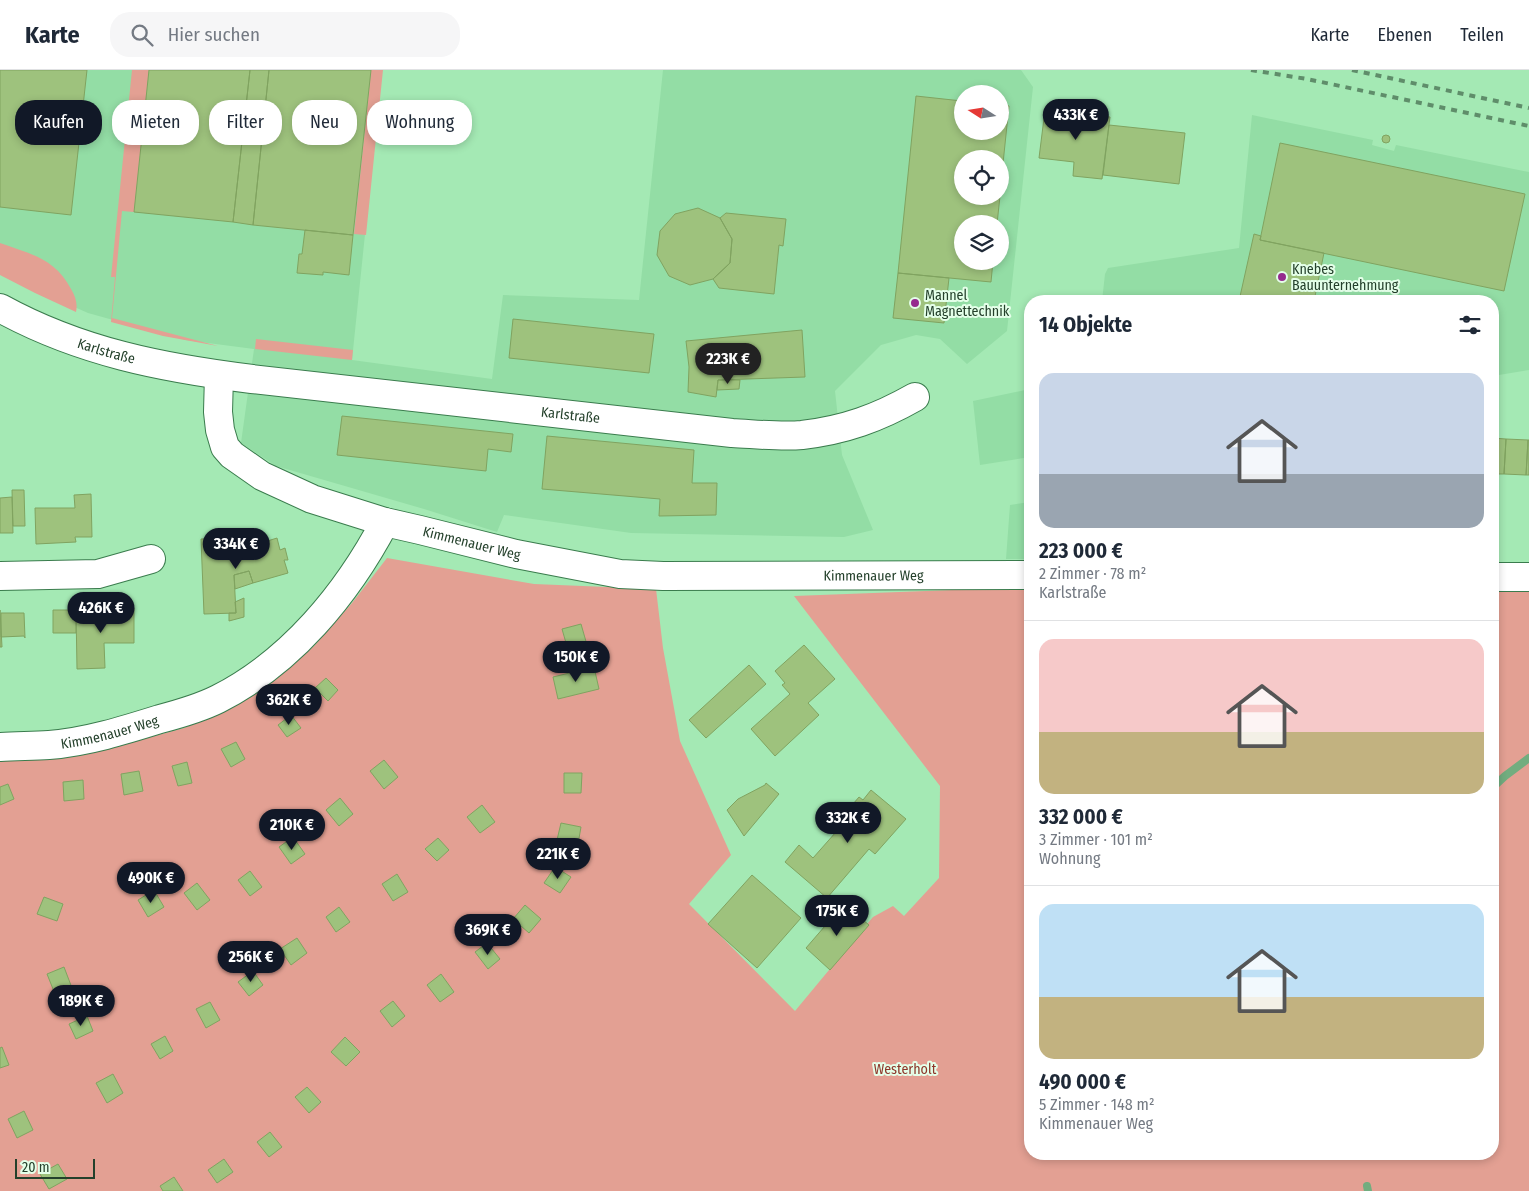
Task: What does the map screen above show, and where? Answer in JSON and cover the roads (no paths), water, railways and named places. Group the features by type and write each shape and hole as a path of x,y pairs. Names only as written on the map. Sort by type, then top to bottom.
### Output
{"street":[{"name":"Karlstraße","path":"0,308 61,337 116,355 156,365 219,375 732,433 800,435 857,425 886,413 915,397"},
{"path":"219,375 218,412 220,430 225,446 232,455 262,476 312,499 385,522"},
{"name":"Kimmenauer Weg","path":"0,747 51,745 123,730 216,700 230,692 274,661 320,618 362,561 385,522 516,554 620,574 663,576 1024,575"},
{"path":"0,576 98,574 152,559"},
{"path":"1499,576 1529,577"}],"waterway":[{"path":"1499,782 1529,758"},
{"path":"1367,1186 1368,1191"}],"railway":[{"path":"1251,70 1307,79 1529,126"},
{"path":"1352,70 1529,108"}],"place":[{"name":"Knebes Bauunternehmung","path":"1282,277"},
{"name":"Mannel Magnettechnik","path":"915,303"}],"park label":[{"name":"Westerholt","path":"905,1069"}]}
